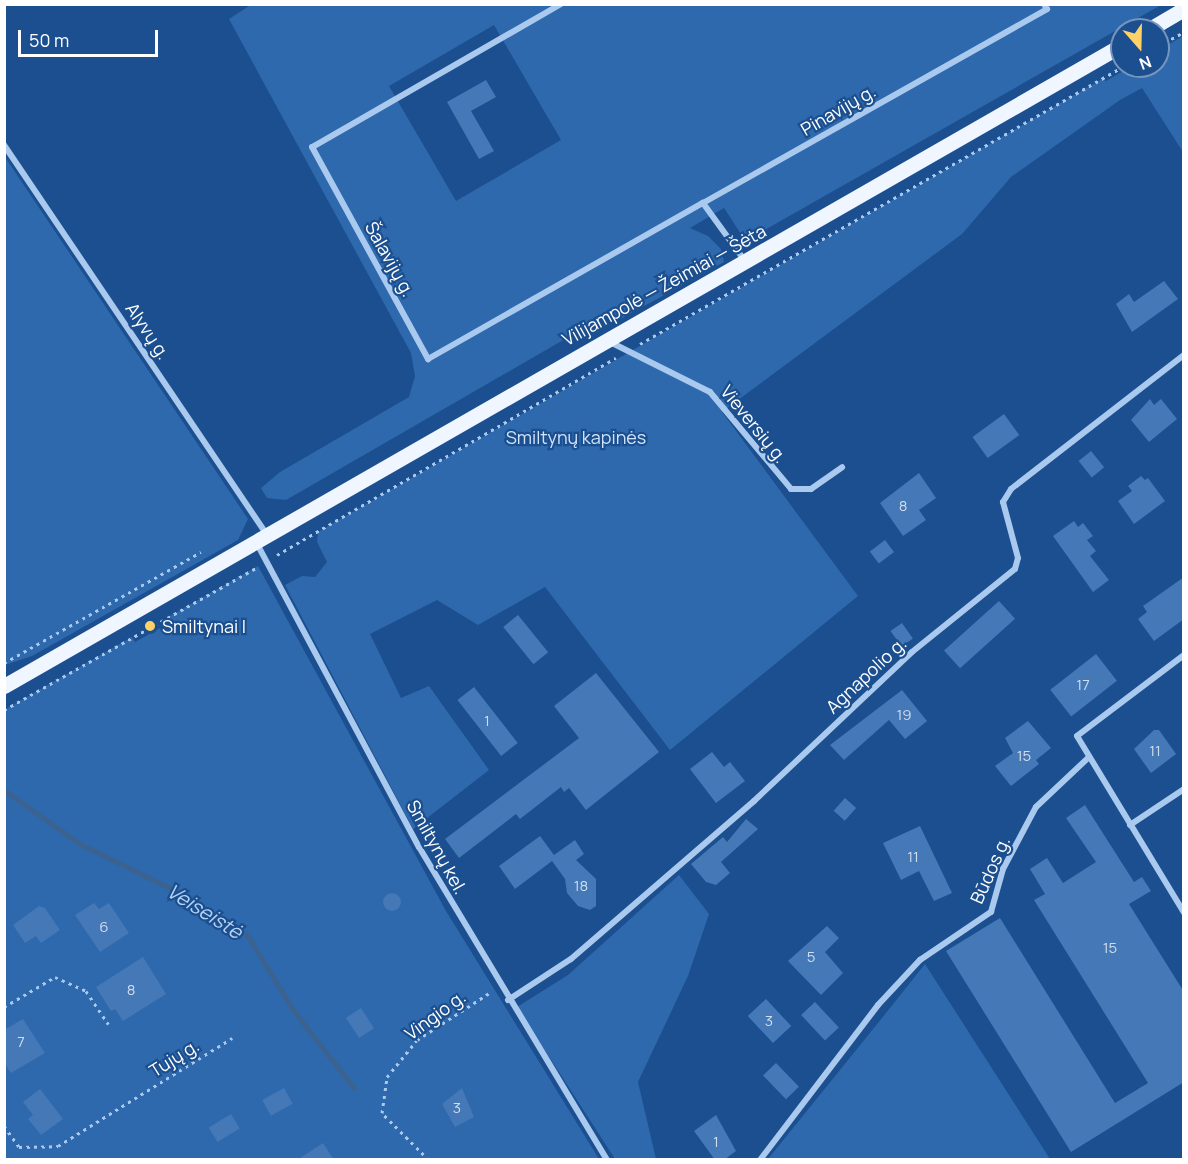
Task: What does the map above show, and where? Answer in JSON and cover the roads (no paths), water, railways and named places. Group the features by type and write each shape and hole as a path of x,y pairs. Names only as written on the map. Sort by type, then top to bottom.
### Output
{"main road":[{"path":"1169,18 1184,9"},
{"name":"Vilijampolė — Žeimiai — Šėta","path":"4,686 1110,52"}],"street":[{"name":"Šalavijų g.","path":"561,4 312,147 428,359 703,203"},
{"name":"Pinavijų g.","path":"703,203 1047,9 1044,4"},
{"name":"Alyvų g.","path":"4,145 261,537"},
{"path":"703,203 746,262"},
{"name":"Vieversių g.","path":"606,340 710,392 791,489 811,489 842,467"},
{"name":"Agnapolio g.","path":"508,1000 571,959 754,801 912,652 1015,569 1018,558 1003,502 1011,489 1184,355"},
{"name":"Smiltynų kel.","path":"261,537 266,562 419,847 508,1000 607,1160"},
{"path":"1184,655 1077,736 1184,913"},
{"name":"Būdos g.","path":"760,1160 878,1005 920,960 991,912 1003,869 1036,807 1089,757"},
{"path":"1130,825 1184,789"}],"waterway":[{"name":"Veiseistė","path":"4,790 80,844 180,893 248,936 293,1010 354,1088"}],"place":[{"name":"Smiltynai I","path":"150,626"}],"park label":[{"name":"Smiltynų kapinės","path":"576,437"}]}
